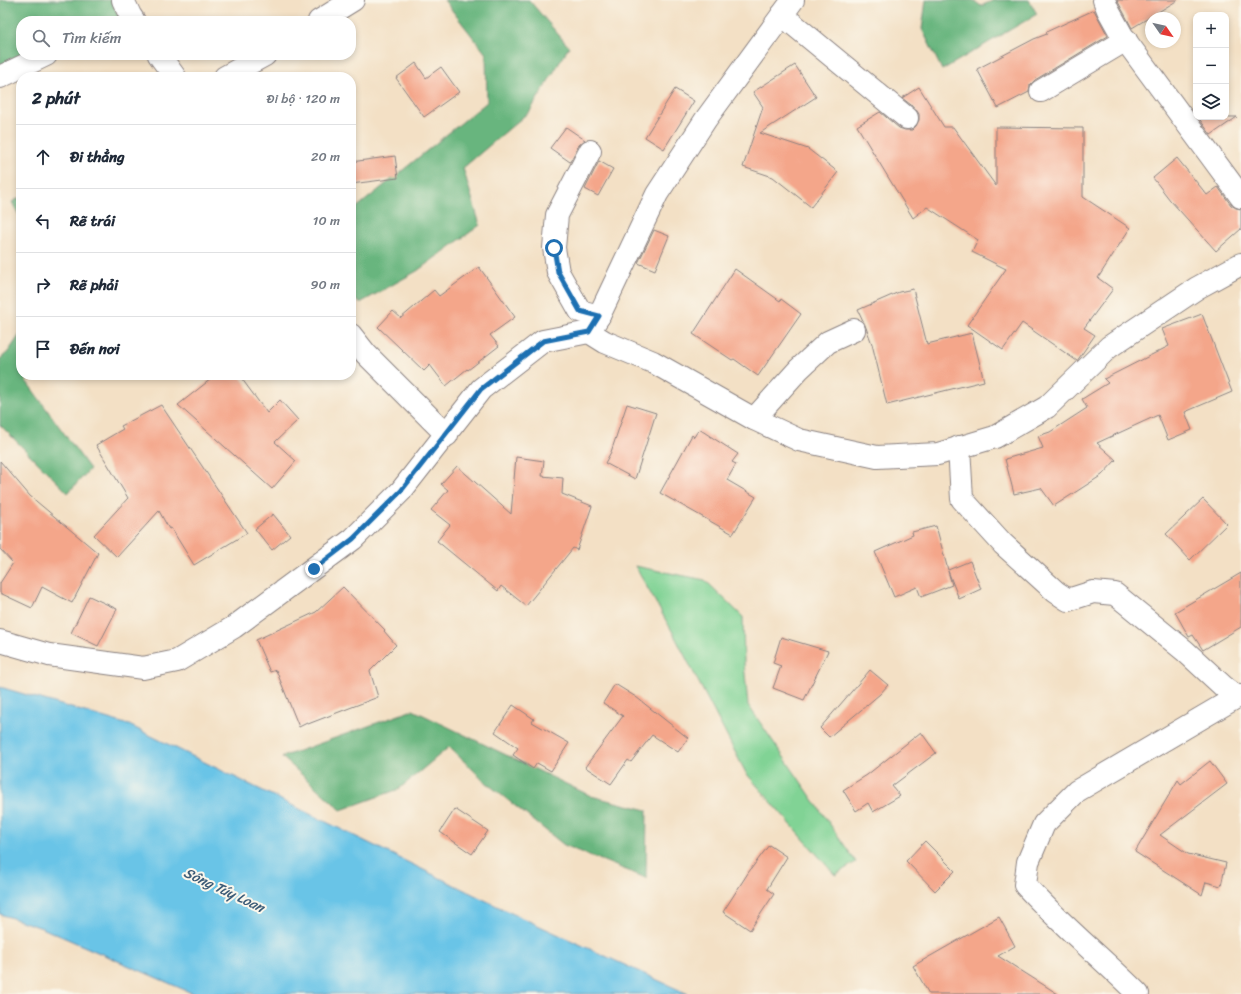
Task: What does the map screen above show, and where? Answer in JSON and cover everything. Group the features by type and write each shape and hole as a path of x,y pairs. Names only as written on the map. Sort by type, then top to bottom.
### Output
{"street":[{"path":"327,16 353,0"},
{"path":"1104,0 1108,10 1126,40 1241,197"},
{"path":"0,641 48,655 143,668 177,661 234,628 353,539 401,491 481,389 543,341 594,324 657,194 706,119 787,7 907,118"},
{"path":"1041,91 1126,40"},
{"path":"0,77 36,60"},
{"path":"163,60 171,72"},
{"path":"234,72 256,60"},
{"path":"590,151 557,215 554,248 558,272 580,311 594,324 605,342 653,362 754,419 799,440 877,457 938,454 994,437 1047,407 1109,347 1197,288 1241,264"},
{"path":"754,419 799,369 828,342 854,330"},
{"path":"356,342 446,435"},
{"path":"959,447 962,499 1003,544 1056,592 1068,600 1092,592 1115,594 1185,651 1224,686 1239,696 1077,791 1044,824 1028,862 1025,884 1040,901 1138,994"}],"green space":[{"path":"0,0 112,0 118,16 16,16 17,60 0,80"},
{"path":"444,0 529,0 569,47 530,111 463,168 480,225 417,271 360,303 356,300 356,208 487,102 486,54"},
{"path":"926,0 973,0 981,6 994,0 1029,0 1037,14 942,70 922,29"},
{"path":"16,200 16,210 12,202"},
{"path":"16,340 16,380 25,380 90,469 68,493 0,425 0,359 8,352"},
{"path":"635,566 705,580 743,617 744,663 748,705 856,862 835,875 746,773 672,631"},
{"path":"413,710 591,796 647,810 646,878 564,845 489,785 449,747 399,789 341,810 282,757"}],"water":[{"name":"Sông Túy Loan","path":"0,687 129,725 507,911 688,994 194,994 42,928 0,914"}],"building":[{"path":"1117,0 1178,0 1158,12 1145,12 1145,20 1132,28"},
{"path":"1094,10 1108,36 1035,80 1030,85 1029,92 998,108 977,69 1034,39 1047,34 1046,32"},
{"path":"416,63 426,78 441,67 459,92 424,117 396,78"},
{"path":"795,65 816,97 760,133 808,149 838,172 811,207 773,177 743,167 763,107 753,92"},
{"path":"919,87 944,127 953,127 996,186 996,127 1083,128 1083,197 1130,228 1098,278 1113,289 1084,328 1095,335 1077,361 1022,323 1003,350 967,325 1006,269 972,252 978,240 927,207 913,218 857,126 880,112 899,128 912,130 919,120 919,114 915,108 902,98"},
{"path":"675,89 694,101 664,149 645,137"},
{"path":"1229,117 1237,117 1211,135 1200,120 1229,120"},
{"path":"566,127 585,140 579,145 570,162 550,148"},
{"path":"395,156 398,178 356,183 356,161"},
{"path":"1177,158 1207,195 1218,187 1231,205 1241,209 1241,229 1216,251 1170,200 1153,178"},
{"path":"599,161 613,169 598,196 585,189"},
{"path":"654,230 669,236 655,270 638,263"},
{"path":"479,267 515,317 490,335 499,346 446,386 430,365 424,371 378,327 393,311 401,318 434,290 439,296"},
{"path":"735,269 801,314 758,376 734,359 732,360 693,334"},
{"path":"913,289 927,344 972,333 984,381 887,405 872,344 858,310 899,292"},
{"path":"1202,314 1232,392 1185,412 1192,430 1168,440 1158,415 1097,443 1116,460 1102,475 1054,506 1041,488 1014,494 1005,459 1043,448 1038,436 1050,432 1087,408 1082,399 1108,383 1104,379 1169,346 1162,329"},
{"path":"210,380 243,380 267,413 280,400 298,420 275,442 296,461 272,489 178,405"},
{"path":"627,404 656,413 635,479 605,463 611,452"},
{"path":"161,405 247,533 194,565 171,528 169,529 159,511 117,557 94,535 128,498 96,445 123,429 121,426"},
{"path":"699,429 738,454 732,462 736,464 727,480 756,497 733,534 660,493 692,435 694,437"},
{"path":"516,457 544,461 542,476 563,478 562,494 592,506 577,550 573,548 526,606 501,586 498,591 437,541 450,525 431,510 448,490 441,484 457,466 511,514"},
{"path":"0,461 30,496 98,553 72,603 42,587 32,608 0,593 0,583 13,563 0,549"},
{"path":"1203,499 1227,524 1190,560 1166,534"},
{"path":"273,514 290,535 272,550 255,529"},
{"path":"936,526 948,570 970,561 981,589 959,599 948,571 952,585 921,597 917,587 894,597 875,552 913,535 912,532"},
{"path":"1241,573 1241,627 1203,650 1193,635 1189,637 1175,612"},
{"path":"343,587 385,630 384,631 396,645 370,671 378,697 299,727 276,670 270,672 256,640 316,612"},
{"path":"89,596 117,609 98,646 71,633"},
{"path":"781,637 828,651 804,700 773,688 781,666 773,663"},
{"path":"870,670 888,685 880,694 829,737 820,728"},
{"path":"615,684 636,697 688,738 678,752 652,735 631,762 628,760 611,784 585,767 623,716 603,703"},
{"path":"513,705 534,719 532,722 569,743 551,771 537,763 533,769 513,755 518,748 495,732"},
{"path":"921,732 936,753 892,786 900,796 873,812 868,803 856,811 843,790 867,775"},
{"path":"1210,761 1227,784 1160,835 1188,854 1226,863 1221,886 1206,882 1202,895 1135,852 1178,780 1181,784"},
{"path":"455,809 488,831 472,854 440,832"},
{"path":"925,841 955,871 935,891 906,861"},
{"path":"769,845 787,857 767,889 774,894 750,930 723,912 748,873"},
{"path":"999,917 1015,946 998,956 1058,994 929,994 913,966"}],"route":[{"path":"314,569 353,539 401,491 481,389 543,341 589,332 599,316 580,311 558,272 554,248"}]}
